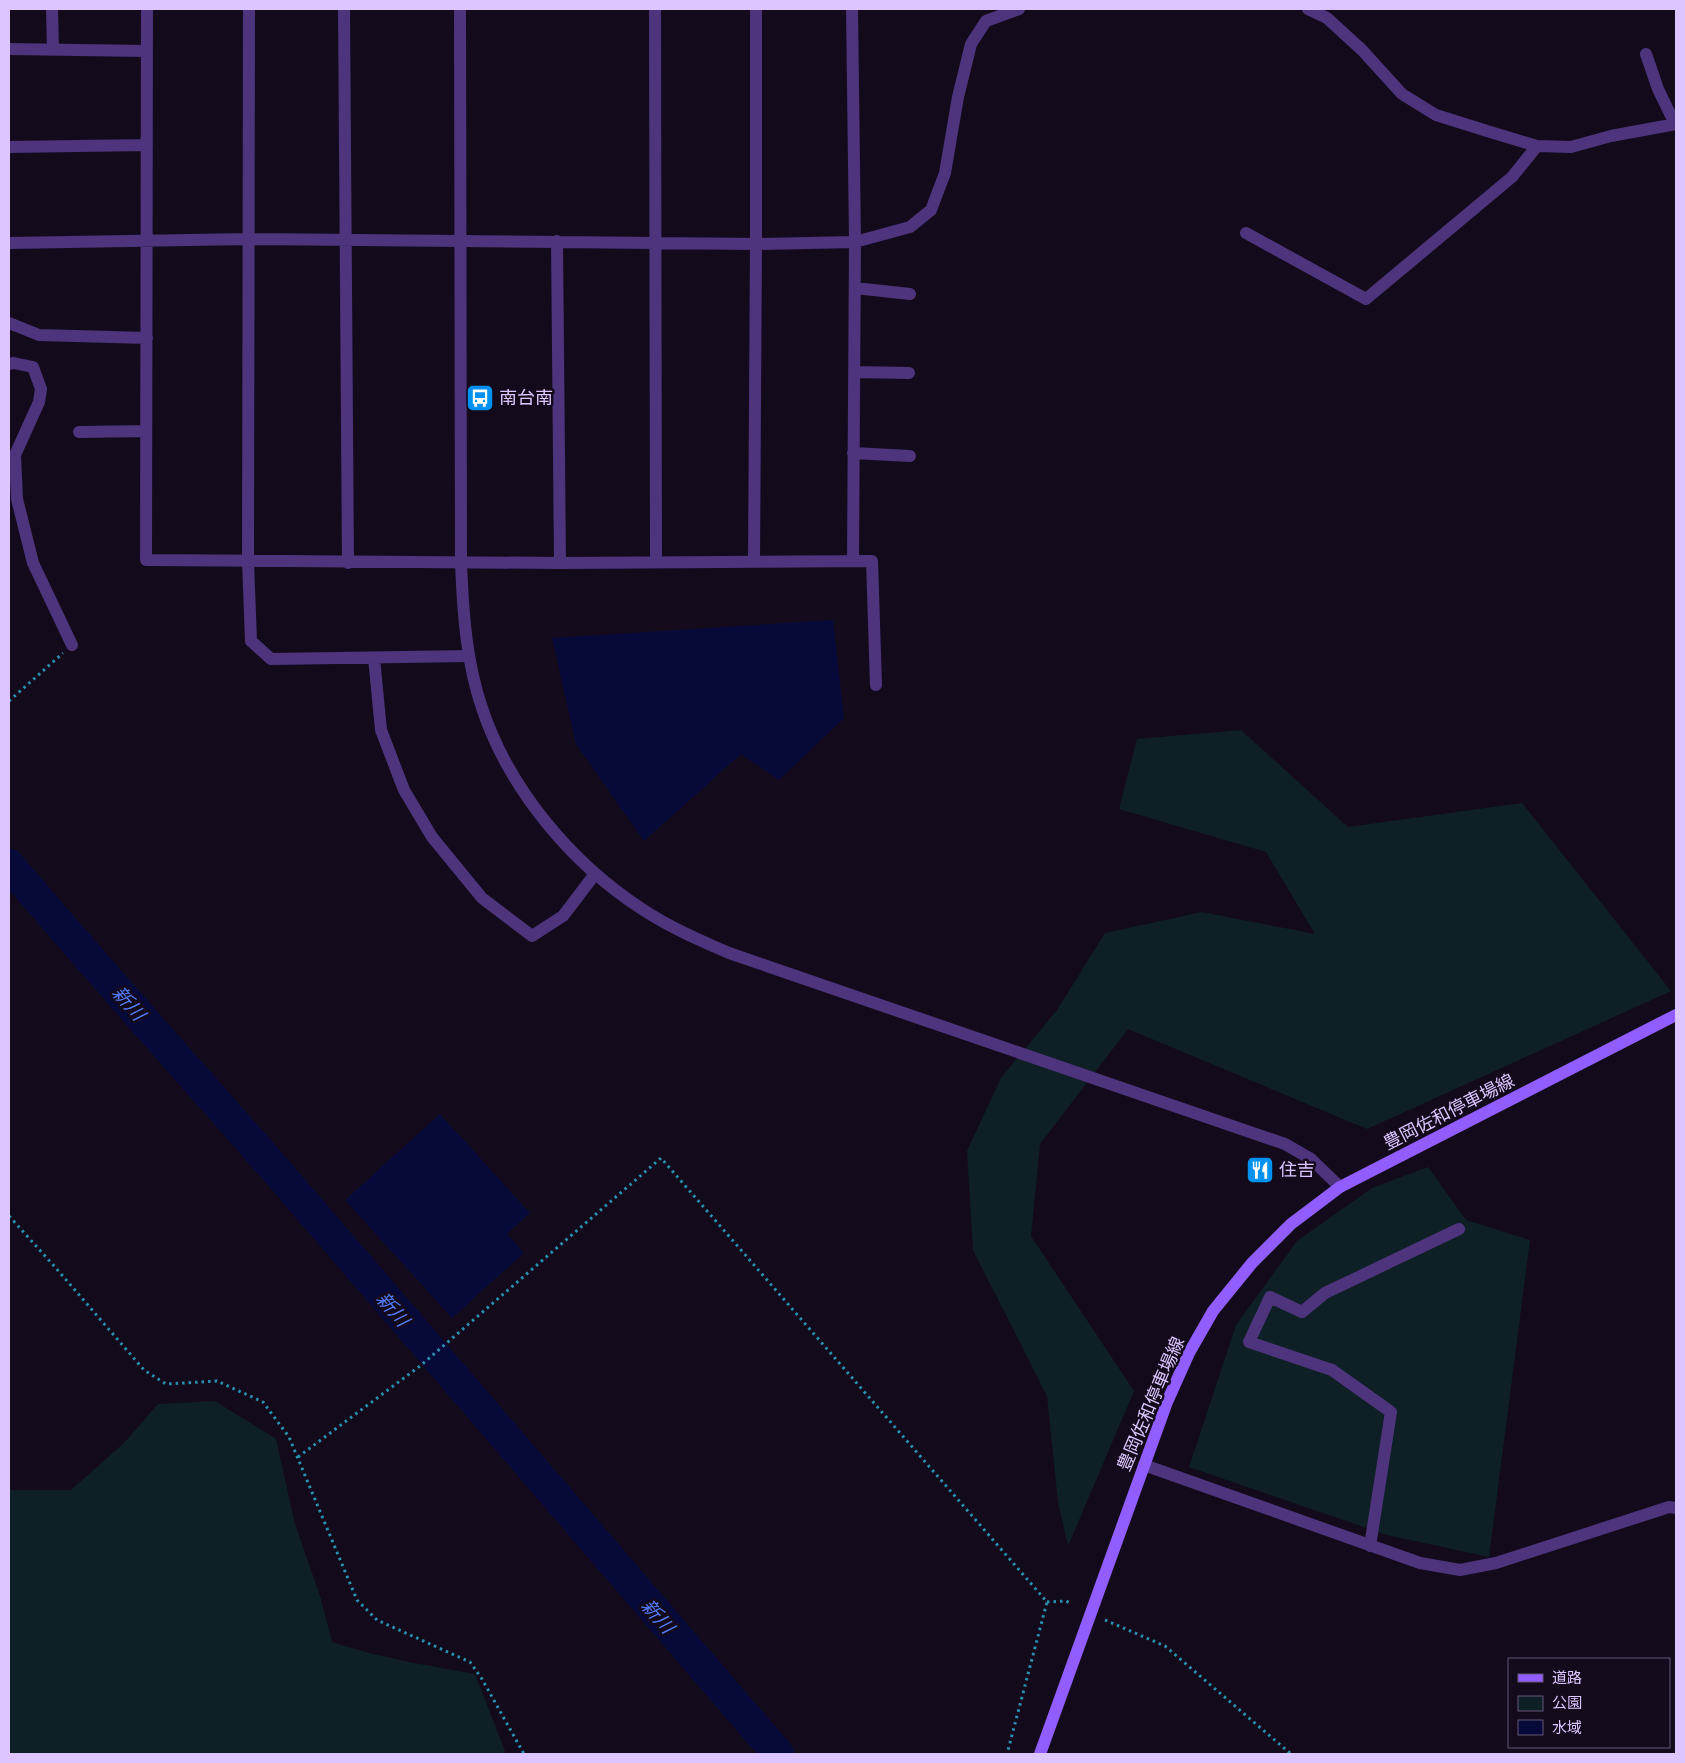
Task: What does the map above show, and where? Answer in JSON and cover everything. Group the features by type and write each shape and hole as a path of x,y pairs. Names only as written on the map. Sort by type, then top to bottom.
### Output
{"main road":[{"name":"豊岡佐和停車場線","path":"1040,1754 1167,1402 1189,1353 1213,1311 1252,1263 1291,1224 1340,1187 1676,1015"}],"street":[{"path":"52,9 53,50"},
{"path":"147,9 146,560 348,563 872,561 876,685"},
{"path":"249,9 248,561 251,641 272,659 469,656"},
{"path":"344,9 348,563"},
{"path":"460,9 460,563 463,610 469,656 482,708 501,755 525,793 560,839 595,874 642,910 686,934 729,954 1285,1144 1311,1159 1340,1187"},
{"path":"655,9 656,562"},
{"path":"754,562 756,9"},
{"path":"852,9 855,242 853,561"},
{"path":"9,243 249,239 756,244 855,242 910,227 931,210 945,173 958,96 971,44 986,21 1019,9"},
{"path":"1308,9 1327,18 1362,50 1402,94 1436,115 1537,146 1570,147 1611,136 1676,124 1658,89 1646,54"},
{"path":"9,49 147,51"},
{"path":"9,147 147,145"},
{"path":"1246,233 1366,299 1512,177 1537,146"},
{"path":"557,241 560,563"},
{"path":"855,288 910,294"},
{"path":"9,323 39,335 146,338"},
{"path":"9,364 14,363 33,367 41,389 39,402 15,455 17,499 34,563 72,645"},
{"path":"854,372 909,374"},
{"path":"78,432 146,431"},
{"path":"854,453 910,456"},
{"path":"374,658 381,730 404,790 432,837 482,898 532,936 564,916 595,874"},
{"path":"1370,1546 1391,1412 1332,1370 1249,1342 1270,1297 1302,1312 1325,1293 1459,1229"},
{"path":"1144,1465 1420,1563 1460,1570 1496,1563 1668,1507 1676,1508"}],"path":[{"path":"9,701 72,645"},
{"path":"298,1457 420,1366 661,1158 1047,1602"},
{"path":"9,1216 144,1370 166,1384 217,1381 263,1402 289,1438 357,1600 377,1620 470,1662 482,1679 524,1754"},
{"path":"1047,1602 1066,1601 1072,1604"},
{"path":"1007,1754 1047,1602"},
{"path":"1105,1620 1165,1646 1291,1754"}],"green space":[{"path":"1241,730 1348,827 1522,803 1671,991 1367,1129 1128,1029 1040,1144 1031,1236 1134,1391 1068,1546 1058,1502 1047,1396 973,1250 967,1151 1001,1078 1057,1010 1105,933 1202,912 1315,934 1266,852 1119,809 1137,739"},
{"path":"1428,1167 1466,1220 1530,1240 1489,1557 1387,1535 1189,1467 1236,1325 1297,1241 1372,1188"},
{"path":"215,1401 276,1439 295,1524 321,1599 332,1642 385,1657 475,1674 505,1751 503,1754 9,1754 9,1490 71,1490 124,1443 158,1404"}],"water":[{"path":"833,620 844,718 779,780 741,754 644,841 576,744 552,638"},
{"path":"440,1114 530,1213 507,1234 524,1253 452,1318 345,1200"}],"waterway":[{"name":"新川","path":"9,865 344,1248 778,1754"}],"place":[{"name":"南台南","path":"480,398"},
{"name":"住吉","path":"1260,1170"}]}
